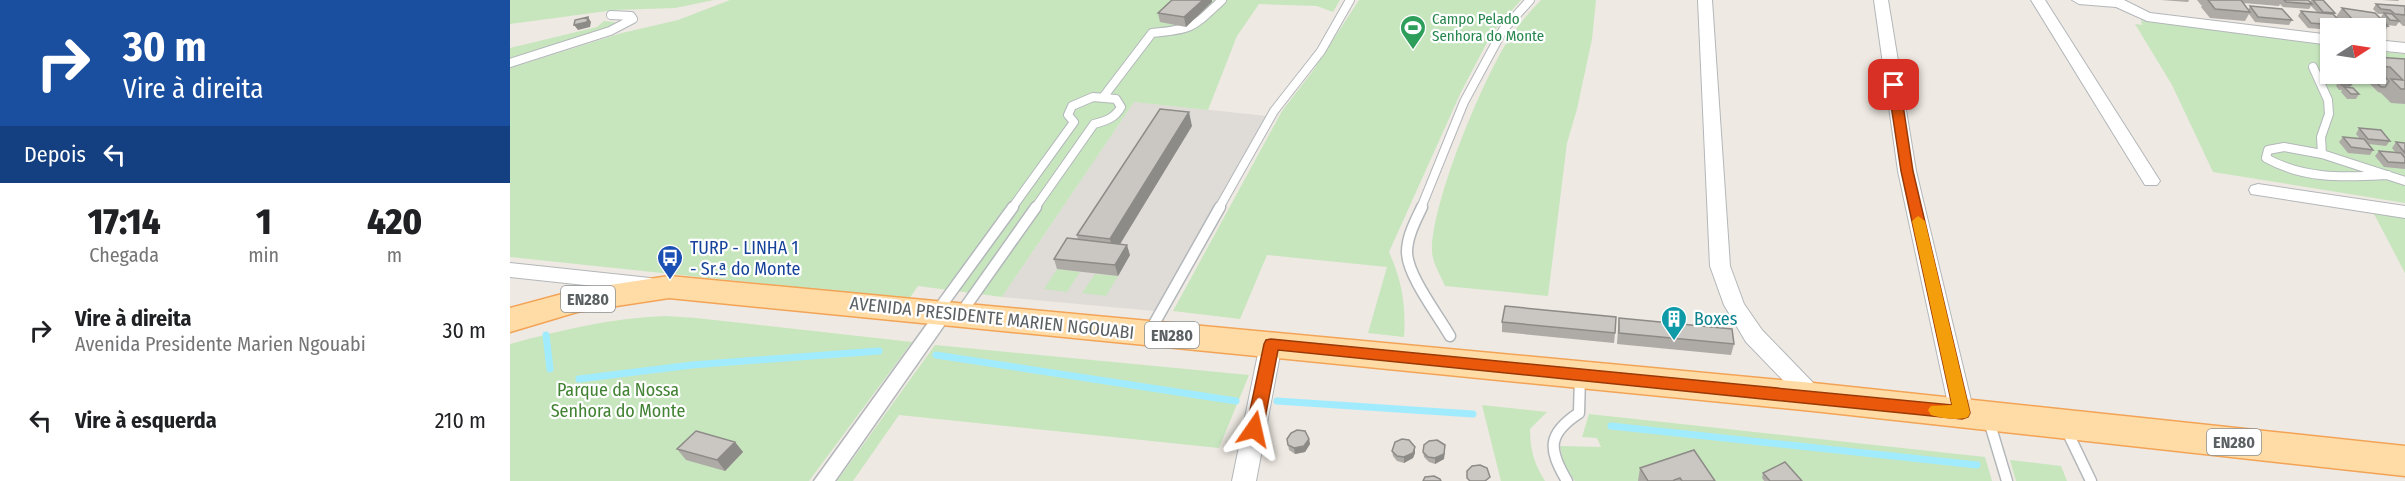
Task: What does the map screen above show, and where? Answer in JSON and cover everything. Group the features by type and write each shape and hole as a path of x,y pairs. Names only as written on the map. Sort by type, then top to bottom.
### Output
{"main road":[{"name":"AVENIDA PRESIDENTE MARIEN NGOUABI","path":"669,287 1813,397 2405,460"},
{"name":"EN280","path":"510,320 577,301 669,287"}],"street":[{"path":"1705,0 1720,266 1734,305 1754,336 1813,397"},
{"path":"1881,0 1907,171 1975,414"},
{"path":"2038,0 2151,182"},
{"path":"2079,0 2121,2 2147,17 2320,38"},
{"path":"2386,46 2405,48"},
{"path":"2258,190 2405,212"},
{"name":"AVENIDA PRESIDENTE MARIEN NGOUABI","path":"510,270 669,287"},
{"path":"824,481 946,313"},
{"path":"1244,481 1271,344"}],"lane":[{"path":"1104,96 1152,33 1185,30 1194,26 1222,0"},
{"path":"1150,333 1274,111 1321,51 1350,0"},
{"path":"1450,336 1411,269 1407,252 1410,235 1464,102 1503,30 1530,0"},
{"path":"510,63 610,32 633,19 626,14 611,15"},
{"path":"2313,67 2328,100 2329,114 2321,137 2322,154"},
{"path":"1104,96 1116,99 1119,102 1119,111 1108,120 1094,124 946,313 1074,122 1068,115 1072,106 1085,99 1104,96"},
{"path":"2388,175 2313,176 2283,169 2266,158 2268,150 2284,147 2322,154 2388,175 2405,181"},
{"path":"1568,481 1556,463 1552,445 1553,434 1578,413 1580,374"},
{"path":"1975,414 2007,481"},
{"path":"2063,424 2076,446 2091,481"}],"shaded area":[{"path":"1134,102 1267,116 1154,311 1002,297"}],"green space":[{"path":"510,0 714,0 675,8 615,10 510,24"},
{"path":"730,0 1340,0 1333,12 1317,6 1259,4 1237,36 1208,110 1134,102 1002,297 918,286 909,299 510,257 510,68 622,33 678,20"},
{"path":"1359,0 1521,0 1492,33 1461,92 1389,252 1402,293 1404,337 1368,333 1387,267 1267,255 1240,319 1173,311 1282,111 1312,72"},
{"path":"1541,0 1596,0 1592,39 1567,143 1548,296 1445,286 1432,251 1434,230 1449,173 1487,79 1511,36"},
{"path":"2141,20 2320,44 2320,84 2386,84 2386,52 2405,54 2405,203 2213,172 2172,85 2135,24 2142,25"},
{"path":"604,21 615,22 615,25 588,36 510,59 510,48 597,27"},
{"path":"2373,212 2405,216 2405,273"},
{"path":"1057,269 1080,272 1067,292 1044,289"},
{"path":"1095,274 1118,276 1106,296 1082,293"},
{"name":"Parque da Nossa Senhora do Monte","path":"665,316 912,342 809,481 510,481 510,344 625,319"},
{"path":"935,345 1249,375 1219,448 899,415 853,481 837,481"},
{"path":"1482,405 1547,412 1530,429 1533,456 1545,481 1501,481"},
{"path":"1589,414 1985,457 1992,481 1762,479 1764,481 1575,481 1564,466 1560,446 1601,447 1597,438 1582,437"},
{"path":"2010,460 2061,466 2067,481 2016,481"}],"building":[{"path":"1172,0 1203,0 1184,17 1158,13"},
{"path":"2208,0 2241,0 2250,12 2215,9"},
{"path":"2284,0 2308,0 2312,4 2286,2"},
{"path":"2313,0 2323,0 2335,13 2323,12"},
{"path":"2376,4 2405,6 2405,15 2381,9"},
{"path":"2250,6 2282,9 2292,20 2258,17"},
{"path":"2342,8 2375,13 2380,18 2351,18"},
{"path":"2301,11 2333,14 2337,18 2320,18 2320,24 2311,23"},
{"path":"2384,13 2392,14 2399,21 2390,20"},
{"path":"588,17 587,22 574,25 575,20"},
{"path":"2386,58 2405,59 2405,89 2401,89 2391,79 2403,80 2390,67 2386,67"},
{"path":"2386,78 2389,81 2385,87 2378,84 2386,84"},
{"path":"2344,87 2353,88 2359,94 2351,94"},
{"path":"1160,109 1189,112 1110,239 1077,235"},
{"path":"2359,128 2381,130 2390,141 2368,139"},
{"path":"2343,137 2364,139 2373,150 2351,147"},
{"path":"2396,142 2405,143 2405,153"},
{"path":"2379,151 2401,153 2405,158 2405,163 2388,162"},
{"path":"1067,238 1127,245 1115,265 1054,259"},
{"path":"1505,306 1616,317 1615,333 1502,322"},
{"path":"1619,318 1732,329 1734,344 1619,333"},
{"path":"1297,430 1305,431 1309,439 1304,446 1294,448 1288,445 1287,439"},
{"path":"696,431 735,442 717,460 677,449"},
{"path":"1402,439 1409,440 1415,447 1413,453 1404,457 1397,456 1392,451 1395,442"},
{"path":"1437,440 1445,445 1444,454 1435,458 1428,457 1423,452 1424,445 1429,441"},
{"path":"1694,450 1715,481 1682,481 1680,478 1674,481 1648,481 1640,468"},
{"path":"1785,462 1802,481 1770,481 1763,473"},
{"path":"1480,465 1487,468 1490,477 1485,481 1470,481 1467,478 1467,471 1472,466"},
{"path":"1434,476 1441,481 1423,481 1425,477"}],"waterway":[{"path":"546,335 550,369"},
{"path":"579,379 692,365 879,351"},
{"path":"936,355 1236,401"},
{"path":"1277,401 1473,414"},
{"path":"1611,426 1977,465"}],"slow traffic":[{"path":"1918,221 1962,413 1936,410"}],"place":[{"name":"Campo Pelado Senhora do Monte","path":"1413,51"},
{"name":"TURP - LINHA 1 - Sr.ª do Monte","path":"670,281"},
{"name":"Boxes","path":"1674,342"}],"route":[{"path":"1254,429 1271,344 1962,413 1907,171 1894,85"}]}
